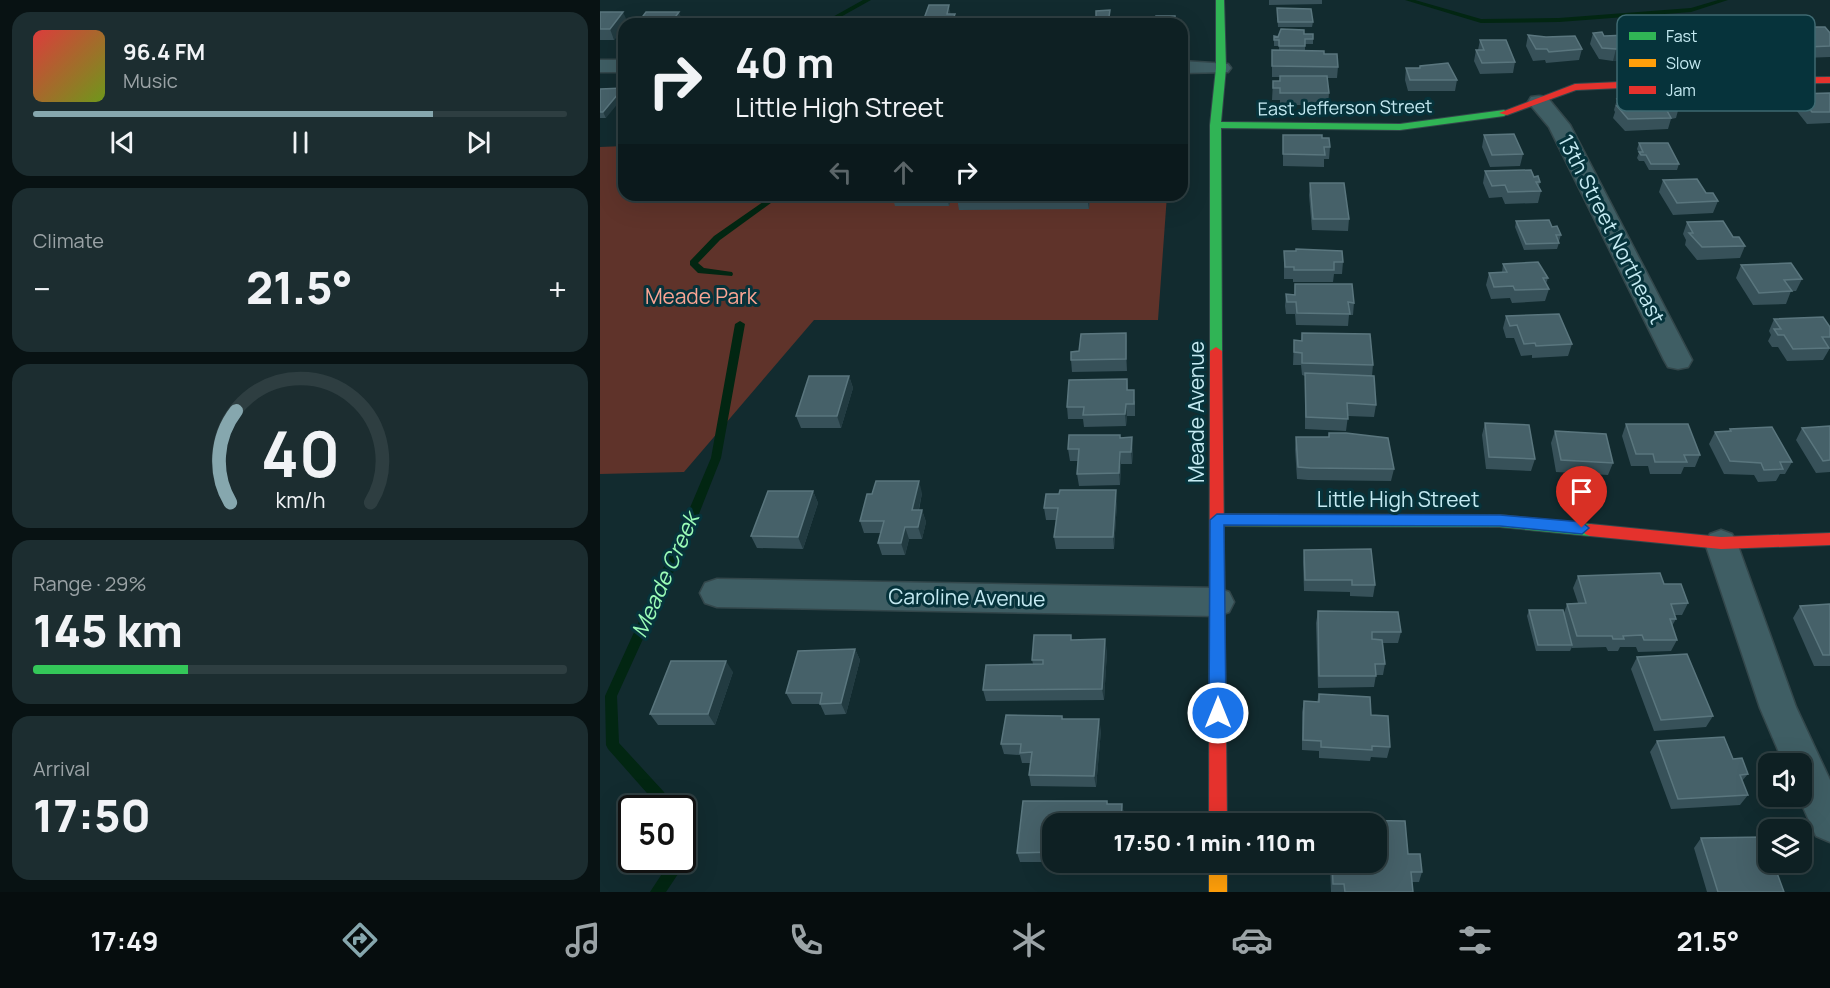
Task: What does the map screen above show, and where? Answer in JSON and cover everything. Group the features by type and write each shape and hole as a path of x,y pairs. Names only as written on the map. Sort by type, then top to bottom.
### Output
{"street":[{"name":"Meade Avenue","path":"1218,813 1215,125 1221,68 1220,0"},
{"path":"600,66 618,66"},
{"path":"1188,67 1221,68"},
{"name":"East Jefferson Street","path":"1815,80 1830,80"},
{"name":"East Jefferson Street","path":"1215,125 1400,127 1466,120 1515,111 1560,91 1575,87 1617,85"},
{"name":"13th Street Northeast","path":"1539,102 1559,125 1678,360"},
{"name":"Little High Street","path":"1217,520 1500,521 1721,543 1830,539"},
{"path":"1721,543 1778,708 1830,823"},
{"name":"Caroline Avenue","path":"717,593 1217,602"},
{"path":"1218,873 1218,892"}],"green space":[{"name":"Meade Park","path":"618,146 618,201 1167,201 1158,320 814,320 684,472 600,474 600,147"}],"building":[{"path":"929,5 949,5 947,14 955,14 953,18 924,18"},
{"path":"1277,8 1311,9 1313,22 1278,22"},
{"path":"1110,10 1109,17 1124,18 1096,18 1096,11"},
{"path":"600,12 623,12 610,29 600,29"},
{"path":"646,12 679,12 674,18 642,18"},
{"path":"1156,16 1175,16 1175,18 1156,18"},
{"path":"748,17 773,17 772,18"},
{"path":"1815,27 1825,27 1830,33 1830,46 1815,47"},
{"path":"1281,29 1304,30 1304,34 1313,34 1313,39 1305,39 1305,46 1279,46 1279,40 1274,40 1274,36 1278,37"},
{"path":"1602,32 1604,36 1617,35 1617,49 1602,48 1593,33"},
{"path":"1528,35 1575,36 1582,49 1549,52 1547,49 1536,49"},
{"path":"1480,40 1506,40 1515,62 1482,63 1476,50 1484,50"},
{"path":"1272,50 1324,51 1324,54 1337,54 1338,67 1272,66"},
{"path":"1448,63 1457,80 1410,80 1406,68 1420,68 1420,66"},
{"path":"1280,76 1327,76 1329,93 1280,93 1280,88 1273,88 1273,81 1280,81"},
{"path":"618,88 618,94 603,112 600,112 600,89"},
{"path":"1815,93 1830,93 1830,112 1811,111 1815,111"},
{"path":"1621,111 1667,111 1671,118 1628,119"},
{"path":"1514,134 1523,154 1492,155 1484,135"},
{"path":"1283,135 1322,135 1322,138 1329,138 1330,147 1324,147 1325,155 1283,154"},
{"path":"1639,143 1668,143 1679,164 1651,164 1646,155 1641,155 1639,152 1643,152"},
{"path":"1531,170 1534,177 1538,176 1540,182 1536,182 1541,191 1508,192 1505,185 1492,186 1485,171"},
{"path":"1697,179 1706,193 1713,193 1718,201 1677,203 1663,180"},
{"path":"1310,183 1344,183 1349,219 1313,219"},
{"path":"1549,220 1552,227 1557,226 1561,235 1556,235 1559,243 1526,244 1516,221"},
{"path":"1723,221 1733,237 1739,237 1745,246 1702,247 1689,233 1693,233 1687,222"},
{"path":"1296,249 1342,251 1343,262 1334,262 1334,270 1294,270 1294,267 1285,267 1284,251 1296,251"},
{"path":"1538,262 1548,278 1543,278 1549,289 1515,290 1513,286 1494,287 1489,273 1507,272 1503,264"},
{"path":"1791,263 1802,279 1784,280 1792,291 1759,293 1741,265"},
{"path":"1295,284 1352,284 1354,303 1348,302 1350,314 1297,313 1296,302 1287,302 1286,294 1295,295"},
{"path":"1559,314 1572,344 1536,346 1535,343 1524,344 1517,325 1510,326 1506,316"},
{"path":"1823,317 1830,327 1830,337 1822,337 1829,348 1793,349 1784,335 1778,335 1774,329 1781,329 1774,319"},
{"path":"1126,333 1126,359 1071,360 1071,352 1079,351 1081,334"},
{"path":"1302,333 1370,334 1373,365 1302,363 1302,353 1294,352 1294,340 1302,341"},
{"path":"1305,373 1374,376 1376,405 1347,403 1348,419 1306,417"},
{"path":"809,376 849,376 837,416 796,416"},
{"path":"1127,379 1127,390 1134,390 1134,404 1126,404 1125,414 1083,415 1084,407 1067,407 1069,380"},
{"path":"1485,423 1529,425 1535,459 1489,457"},
{"path":"1626,424 1688,424 1700,455 1684,455 1687,462 1655,462 1653,454 1636,454"},
{"path":"1830,426 1830,460 1823,461 1802,428"},
{"path":"1772,427 1792,462 1780,462 1783,469 1764,470 1761,463 1730,461 1715,432 1731,431 1730,429"},
{"path":"1555,431 1606,434 1613,463 1561,460"},
{"path":"1329,433 1388,438 1394,469 1298,467 1296,437 1329,437"},
{"path":"1069,435 1132,437 1131,452 1120,452 1119,473 1077,474 1079,449 1068,449"},
{"path":"876,481 919,481 912,510 922,510 918,527 905,527 901,543 878,543 884,521 860,521 867,494 872,494"},
{"path":"1060,490 1116,490 1113,537 1054,537 1058,508 1044,508 1046,494 1059,494"},
{"path":"768,491 813,491 798,537 751,536"},
{"path":"1371,549 1375,585 1352,585 1352,580 1305,580 1304,550"},
{"path":"1660,573 1664,584 1681,584 1688,603 1671,604 1676,619 1670,619 1677,640 1644,640 1642,635 1623,636 1624,639 1613,639 1612,636 1577,636 1567,604 1586,603 1578,576"},
{"path":"1830,604 1830,655 1823,655 1800,606"},
{"path":"1529,610 1563,610 1572,645 1538,645"},
{"path":"1318,611 1398,612 1401,632 1372,632 1372,639 1382,640 1385,664 1375,664 1376,676 1319,676"},
{"path":"1034,635 1071,635 1071,640 1105,639 1102,689 983,690 986,665 1043,664 1043,660 1032,660"},
{"path":"855,649 841,703 820,704 822,693 786,693 798,651"},
{"path":"1687,654 1713,716 1661,720 1637,657"},
{"path":"671,661 726,661 708,714 650,714"},
{"path":"1319,694 1370,697 1371,715 1388,716 1390,747 1372,746 1372,750 1321,747 1321,741 1303,740 1304,701 1319,702"},
{"path":"1006,715 1099,719 1094,776 1029,775 1032,752 1020,753 1021,744 1001,744"},
{"path":"1724,737 1733,759 1742,758 1748,774 1740,775 1748,795 1678,799 1657,741"},
{"path":"1023,801 1107,801 1107,804 1122,804 1122,813 1042,813 1042,852 1017,853"},
{"path":"1387,821 1405,821 1408,854 1420,854 1422,872 1411,872 1413,892 1345,892 1344,884 1333,884 1332,873 1387,873"},
{"path":"1758,837 1758,873 1777,873 1784,892 1718,892 1701,838"}],"waterway":[{"name":"Meade Creek","path":"834,18 868,0"},
{"name":"Meade Creek","path":"1408,0 1481,21 1559,20 1617,16"},
{"name":"Meade Creek","path":"1625,15 1691,10 1725,0"},
{"name":"Meade Creek","path":"729,274 701,271 693,263 717,238 769,201"},
{"name":"Meade Creek","path":"657,795 613,745 611,696 687,529 716,458 740,324"},
{"name":"Meade Creek","path":"657,892 670,873"}],"traffic: fast":[{"path":"1216,351 1215,140 1221,68 1220,0"},
{"path":"1215,125 1400,127 1504,113"},
{"path":"1217,520 1500,521 1590,530"}],"traffic: slow":[{"path":"1218,873 1218,892"}],"traffic: jam":[{"path":"1815,80 1830,80"},
{"path":"1504,113 1575,87 1617,85"},
{"path":"1216,351 1218,813"},
{"path":"1590,530 1721,543 1830,539"}],"route":[{"path":"1218,713 1217,520 1500,521 1582,528"}]}
